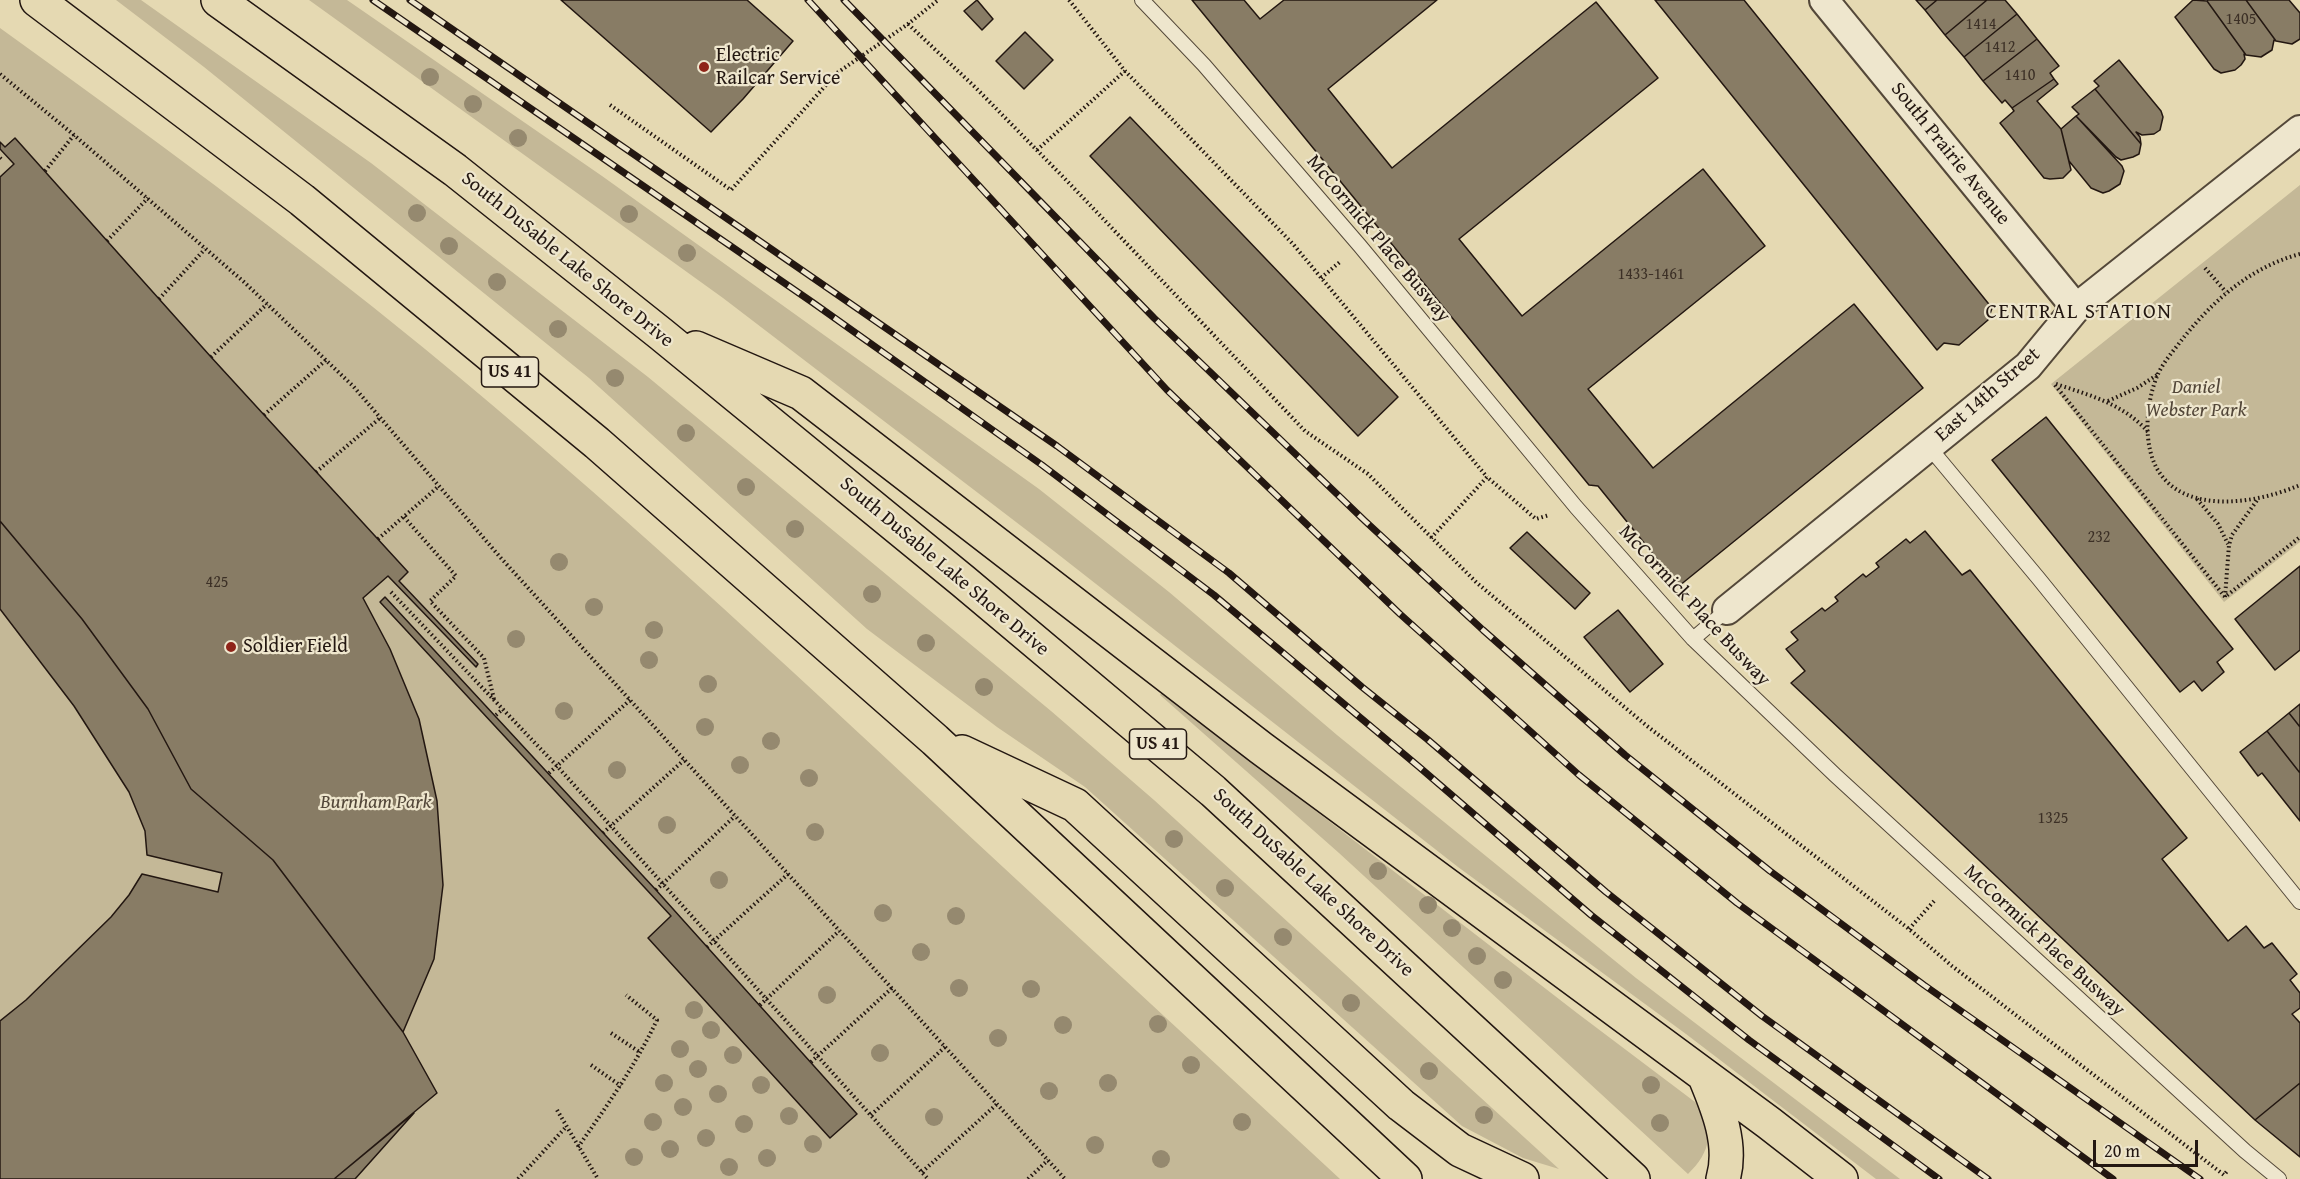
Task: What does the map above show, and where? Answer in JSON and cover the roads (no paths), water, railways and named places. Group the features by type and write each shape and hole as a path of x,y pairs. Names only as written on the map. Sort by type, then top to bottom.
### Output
{"highway":[{"name":"US 41","path":"37,0 311,207 597,442 935,740 1405,1179"},
{"name":"South DuSable Lake Shore Drive","path":"218,0 455,170 661,334 963,581 1214,791 1633,1179"},
{"path":"661,334 801,393 1261,748 1841,1179"},
{"path":"935,740 1075,805 1401,1105 1460,1150 1498,1170 1522,1179"},
{"path":"1705,1077 1716,1104 1723,1131 1726,1150 1723,1179"}],"street":[{"name":"South Prairie Avenue","path":"1824,0 2076,308"},
{"name":"East 14th Street","path":"1727,610 2028,366 2076,308 2300,130"}],"lane":[{"name":"McCormick Place Busway","path":"1142,0 1204,65 1360,246 1576,507 1693,639 1951,882 2244,1151 2279,1179"},
{"path":"1929,447 2039,579 2300,902"},
{"path":"1693,639 1727,610"}],"railway":[{"path":"373,0 812,302 1042,465 1214,595 1591,915 1749,1040 1939,1179"},
{"path":"410,0 1057,446 1229,573 1606,892 1762,1016 1988,1179"},
{"path":"808,0 1167,390 1400,614 1579,775 1737,903 2113,1179"},
{"path":"844,0 1154,318 1365,521 1483,630 1625,755 1770,871 1924,985 2200,1179"}],"place":[{"name":"Electric Railcar Service","path":"704,67"},
{"name":"Soldier Field","path":"231,647"}],"district":[{"name":"CENTRAL STATION","path":"2079,313"}],"park label":[{"name":"Daniel Webster Park","path":"2196,400"},
{"name":"Burnham Park","path":"376,803"}]}
